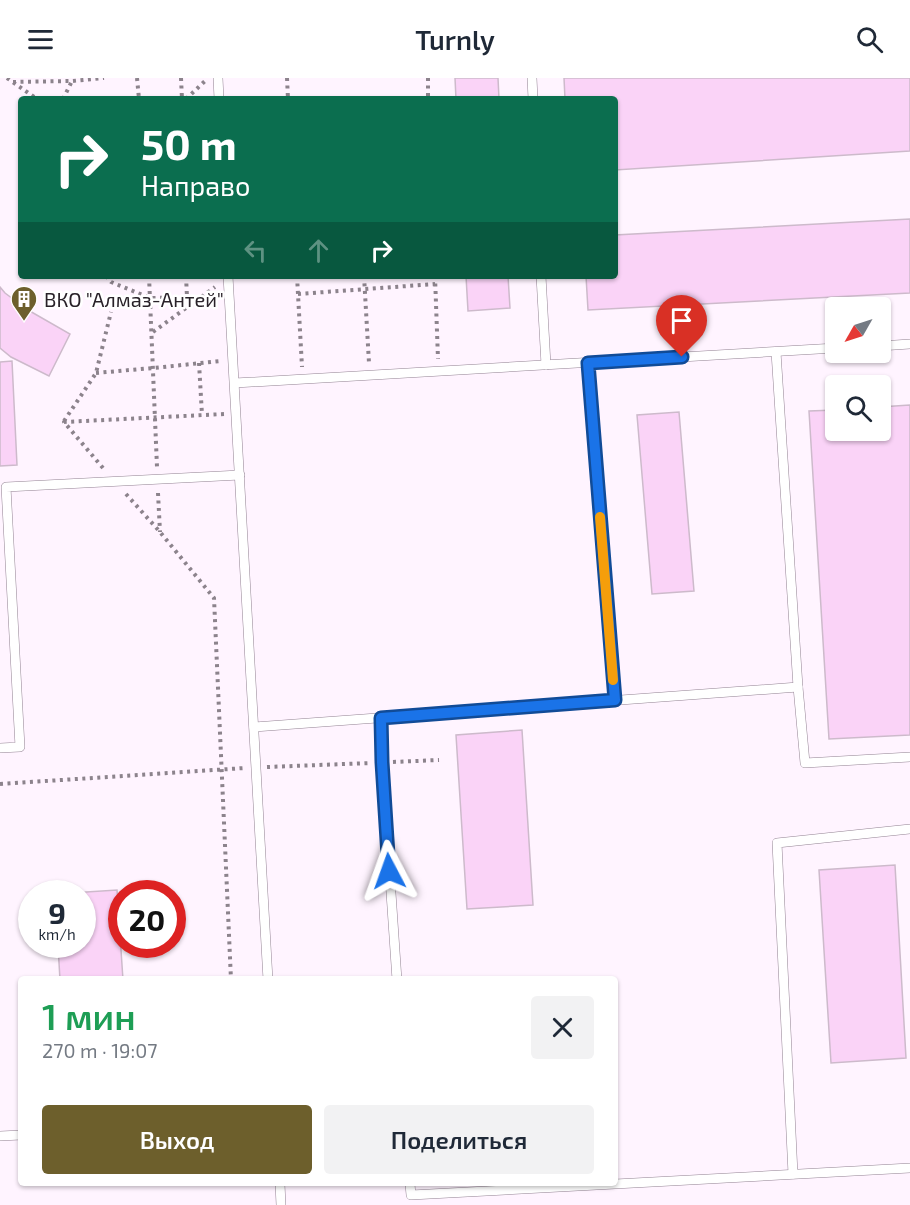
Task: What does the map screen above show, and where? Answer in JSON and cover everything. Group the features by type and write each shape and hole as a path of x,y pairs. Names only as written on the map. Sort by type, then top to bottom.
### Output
{"lane":[{"path":"218,78 219,96"},
{"path":"532,78 533,96"},
{"path":"229,279 268,976"},
{"path":"541,279 546,365"},
{"path":"891,345 910,344"},
{"path":"235,383 825,349"},
{"path":"776,352 805,763 910,757"},
{"path":"588,363 615,700"},
{"path":"0,748 20,747 6,487 240,476"},
{"path":"254,727 798,687"},
{"path":"381,718 397,976"},
{"path":"793,1174 777,843 910,829"},
{"path":"0,1136 18,1135"},
{"path":"618,1184 910,1168"},
{"path":"280,1186 281,1205"},
{"path":"410,1186 411,1195 575,1186"}],"path":[{"path":"7,78 33,96"},
{"path":"13,82 104,78"},
{"path":"137,78 139,96"},
{"path":"181,78 184,96"},
{"path":"187,96 208,78"},
{"path":"286,78 288,96"},
{"path":"428,78 428,96"},
{"path":"64,96 73,79"},
{"path":"108,279 150,298 201,297"},
{"path":"149,279 160,532"},
{"path":"186,279 187,297"},
{"path":"152,332 225,279"},
{"path":"297,279 303,380"},
{"path":"364,279 370,376"},
{"path":"435,279 439,372"},
{"path":"298,294 435,284"},
{"path":"64,422 96,372 111,312"},
{"path":"96,372 233,360"},
{"path":"199,363 202,415"},
{"path":"64,422 236,414"},
{"path":"64,422 214,598 231,976"},
{"path":"0,784 256,767 439,760"}],"building":[{"path":"455,78 498,78 499,96 456,96"},
{"path":"564,78 910,78 910,151 618,170 618,96 565,96"},
{"path":"910,219 910,293 588,310 586,279 618,279 618,235"},
{"path":"466,279 508,279 510,308 468,311"},
{"name":"ВКО \"Алмаз-Антей\"","path":"0,287 28,310 70,334 49,376 11,357 0,348"},
{"path":"12,361 17,465 0,466 0,362"},
{"path":"910,405 910,735 829,739 809,411 825,410 825,441 891,441 891,406"},
{"path":"679,412 694,591 652,594 637,415"},
{"path":"522,730 533,905 467,909 456,735"},
{"path":"895,865 906,1058 831,1063 819,870"},
{"path":"96,891 108,891 108,958 122,958 123,976 60,976 59,958 96,958"}],"slow traffic":[{"path":"600,517 613,680"}],"place":[{"name":"ВКО \"Алмаз-Антей\"","path":"24,322"}],"route":[{"path":"389,871 381,718 615,700 588,363 682,357"}]}
